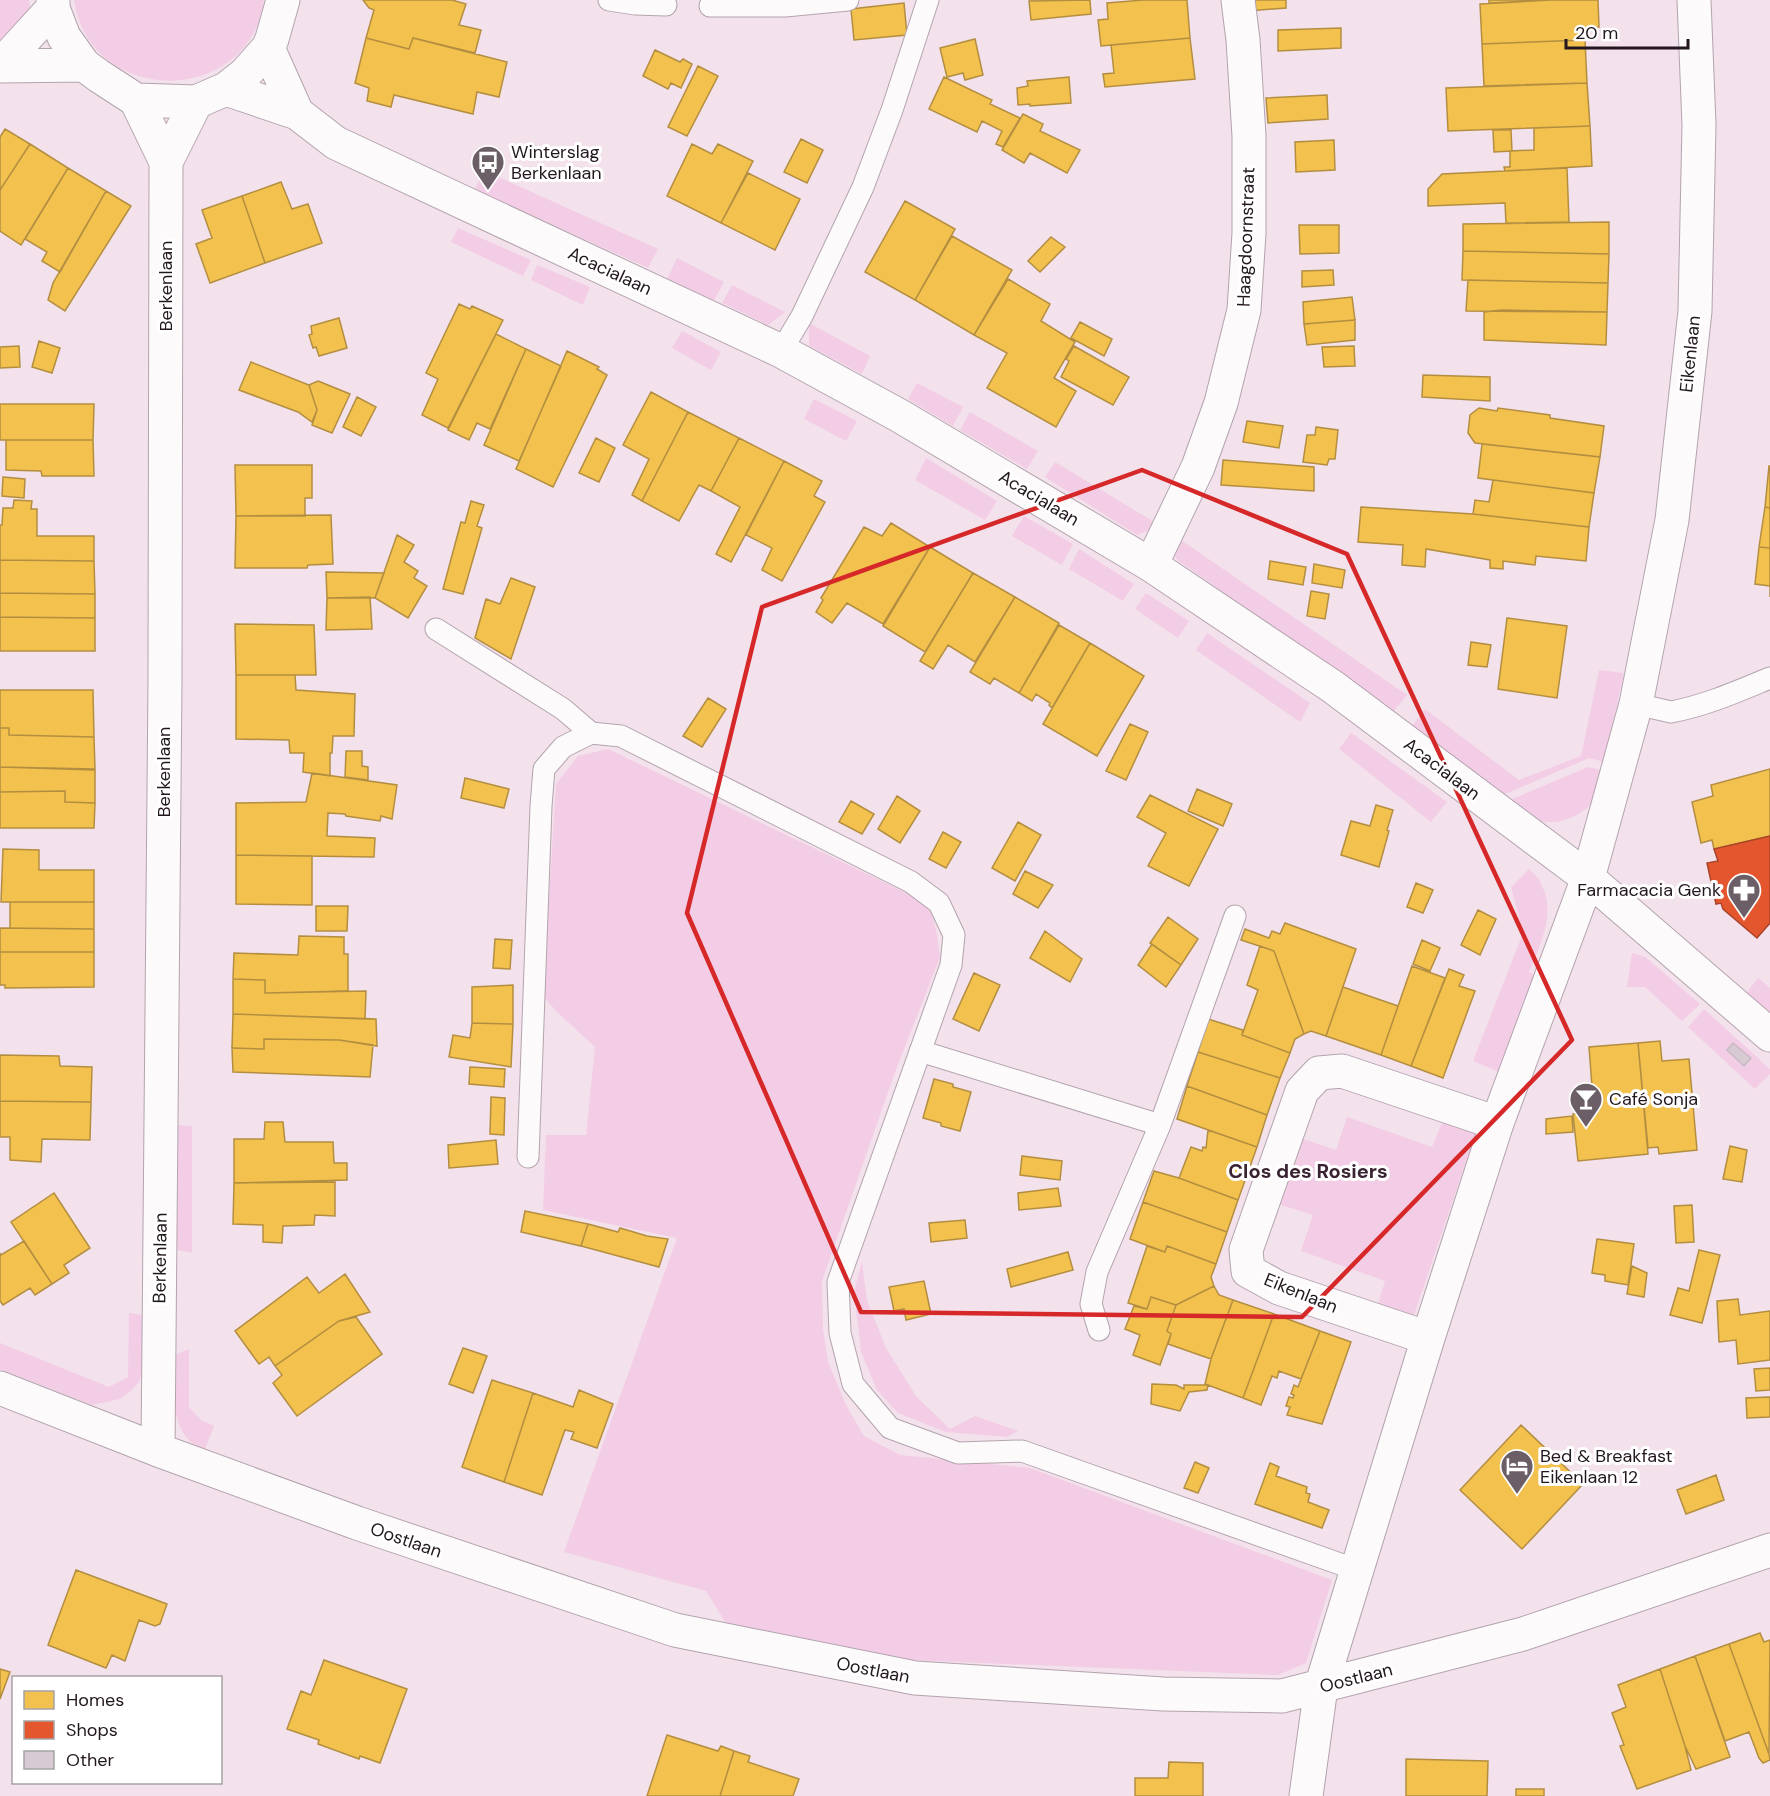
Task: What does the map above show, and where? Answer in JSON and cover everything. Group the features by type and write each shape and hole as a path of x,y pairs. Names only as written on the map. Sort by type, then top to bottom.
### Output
{"street":[{"path":"136,100 196,102 226,89 245,74 268,48 283,0"},
{"name":"Haagdoornstraat","path":"1151,565 1198,467 1221,403 1244,310 1249,233 1249,136 1238,0"},
{"name":"Eikenlaan","path":"1306,1796 1320,1687 1497,1123 1588,878 1636,704 1672,520 1695,311 1699,125 1694,0"},
{"path":"53,4 64,38 84,65 136,100 166,162"},
{"path":"1,65 53,4"},
{"name":"Acacialaan","path":"268,48 297,113 336,143 781,351 900,416 1151,565 1333,687 1588,878 1770,1035"},
{"path":"1,65 84,65"},
{"path":"226,89 297,113"},
{"name":"Berkenlaan","path":"158,1450 165,681 166,162 196,102"},
{"name":"Eikenlaan","path":"1428,1338 1279,1288 1248,1271 1246,1250 1302,1091 1319,1073 1342,1071 1497,1123"},
{"name":"Oostlaan","path":"0,1388 158,1450 357,1523 675,1630 915,1678 1175,1695 1282,1696 1523,1634 1770,1550"}],"lane":[{"path":"609,0 666,5"},
{"path":"710,6 785,6 849,0"},
{"path":"781,351 802,316 863,187 892,110 928,0"},
{"path":"436,629 562,709 591,732 621,736 910,882 939,903 954,935 951,965 838,1282 840,1333 853,1384 890,1428 958,1453 1022,1451 1357,1570"},
{"path":"1636,704 1671,712 1703,705 1770,678"},
{"path":"528,1157 544,769 562,747 591,732"},
{"path":"1099,1330 1091,1304 1097,1272 1160,1125 1235,916"},
{"path":"920,1051 1160,1125"}],"highlighted area":[{"path":"1142,470 1347,554 1572,1040 1302,1317 861,1312 687,913 762,607"}],"shaded area":[{"path":"0,0 29,0 30,10 0,45"},
{"path":"74,0 264,0 252,35 231,60 202,75 170,81 137,76 108,61 86,35"},
{"path":"483,170 658,249 648,268 475,190"},
{"path":"458,228 531,260 523,276 451,242"},
{"path":"677,258 724,282 713,302 667,279"},
{"path":"537,265 590,287 583,305 531,280"},
{"path":"732,285 785,312 768,325 722,303"},
{"path":"809,323 870,356 862,374 809,346"},
{"path":"682,331 721,352 711,370 672,348"},
{"path":"917,383 963,407 953,426 908,399"},
{"path":"814,399 857,421 846,441 804,419"},
{"path":"970,412 1038,451 1027,469 960,430"},
{"path":"1206,412 1157,527 1137,535 1045,477 1055,462 1154,522"},
{"path":"926,458 997,501 985,520 915,480"},
{"path":"1024,516 1073,544 1062,565 1012,536"},
{"path":"1175,536 1407,695 1393,712 1176,559 1172,544"},
{"path":"1079,549 1134,584 1123,601 1069,569"},
{"path":"1146,593 1189,621 1178,638 1135,609"},
{"path":"1207,633 1310,703 1300,722 1196,650"},
{"path":"1599,670 1624,673 1604,762 1589,758 1503,795 1412,726 1425,709 1519,780 1581,756"},
{"path":"1351,733 1447,802 1431,822 1339,749"},
{"path":"608,749 919,899 932,913 940,957 894,1075 822,1281 823,1329 828,1362 846,1405 864,1436 900,1455 1030,1468 1332,1580 1306,1663 1278,1675 910,1660 729,1628 706,1591 564,1552 677,1238 543,1210 546,1135 586,1135 595,1047 543,996 556,784 578,756"},
{"path":"1588,767 1602,770 1598,788 1590,805 1575,816 1557,822 1539,821 1526,814 1510,800"},
{"path":"1529,869 1539,880 1546,895 1547,917 1542,939 1529,972 1537,976 1499,1072 1473,1061 1523,933 1511,887"},
{"path":"1632,953 1645,957 1700,1004 1682,1021 1645,987 1627,987"},
{"path":"1758,978 1770,988 1770,1015 1746,994"},
{"path":"1704,1009 1770,1069 1770,1074 1755,1089 1688,1027"},
{"path":"1347,1117 1432,1147 1444,1118 1477,1129 1412,1321 1376,1310 1385,1281 1301,1251 1313,1215 1278,1204 1300,1138 1336,1150"},
{"path":"177,1125 192,1126 192,1253 177,1250"},
{"path":"862,1262 867,1300 886,1348 916,1396 950,1429 975,1416 1018,1431 1007,1437 946,1432 898,1413 877,1390 861,1352 854,1292"},
{"path":"129,1313 145,1317 144,1368 139,1382 120,1399 92,1405 0,1369 0,1343 109,1387 128,1377"},
{"path":"189,1349 189,1407 201,1420 214,1426 205,1449 193,1444 184,1434 174,1402 175,1355"}],"building: Homes":[{"path":"363,0 452,0 466,4 459,25 481,30 475,53 413,38 409,49 366,38 374,10 369,8"},
{"path":"1090,0 1091,14 1031,20 1029,1"},
{"path":"1187,0 1190,38 1101,46 1098,20 1108,19 1107,3"},
{"path":"1247,0 1286,0 1286,8 1248,11"},
{"path":"1489,0 1551,0 1489,3"},
{"path":"1598,0 1599,27 1586,28 1585,40 1482,44 1480,4"},
{"path":"904,3 907,35 854,40 851,9"},
{"path":"1341,28 1341,48 1278,51 1278,30"},
{"path":"366,38 409,49 413,38 507,62 499,97 477,92 473,114 394,95 391,107 367,101 369,88 355,83"},
{"path":"1190,38 1195,79 1105,87 1103,74 1114,73 1111,45"},
{"path":"975,39 983,75 965,80 963,73 947,77 940,48"},
{"path":"1585,40 1587,83 1484,86 1482,44"},
{"path":"655,50 680,62 683,59 692,64 681,88 671,83 668,89 643,76"},
{"path":"698,66 718,76 687,136 668,127"},
{"path":"944,77 992,100 990,104 1020,118 1003,147 996,144 1002,131 982,121 977,132 929,109"},
{"path":"1069,77 1071,103 1018,105 1017,88 1028,86 1027,81"},
{"path":"1587,83 1590,126 1448,131 1446,88"},
{"path":"1327,95 1328,119 1268,123 1266,98"},
{"path":"1023,114 1043,124 1040,131 1080,150 1067,173 1030,153 1024,163 1002,150"},
{"path":"1590,126 1592,166 1505,171 1504,167 1510,167 1510,151 1534,150 1534,128"},
{"path":"5,129 30,144 0,190 0,137"},
{"path":"1493,130 1511,130 1512,151 1494,152"},
{"path":"801,139 823,150 807,183 784,172"},
{"path":"1334,140 1335,170 1296,172 1295,142"},
{"path":"30,144 68,168 21,245 0,231 0,190"},
{"path":"692,144 712,154 718,144 753,161 721,223 667,196"},
{"path":"68,168 106,191 60,272 42,261 47,252 25,239"},
{"path":"1567,168 1569,222 1506,223 1505,203 1428,206 1428,189 1442,174"},
{"path":"748,173 800,199 775,250 721,223"},
{"path":"281,182 292,209 308,204 322,243 265,263 242,196"},
{"path":"106,191 131,206 65,311 48,300 53,283"},
{"path":"242,196 265,263 210,283 196,244 212,238 202,210"},
{"path":"905,201 955,229 915,300 865,272"},
{"path":"1609,222 1609,254 1463,251 1463,224"},
{"path":"1299,225 1339,225 1339,253 1300,254"},
{"path":"952,236 1012,270 974,335 915,300"},
{"path":"1051,237 1065,247 1040,272 1028,261"},
{"path":"1463,251 1609,254 1608,283 1462,280"},
{"path":"1333,270 1334,285 1302,287 1302,271"},
{"path":"1008,279 1050,304 1041,321 1075,342 1054,378 1076,391 1056,427 987,388 1007,353 974,335"},
{"path":"1468,280 1608,283 1607,312 1466,311"},
{"path":"1352,297 1355,320 1304,324 1303,302"},
{"path":"459,304 470,309 472,306 503,320 448,428 422,415 438,379 426,373"},
{"path":"1502,310 1607,312 1606,345 1484,340 1484,312"},
{"path":"339,318 347,348 319,356 316,347 313,348 309,335 312,334 311,326"},
{"path":"1355,320 1355,340 1307,345 1304,324"},
{"path":"1080,322 1112,339 1104,356 1071,338"},
{"path":"496,334 526,349 490,429 477,423 469,440 448,430"},
{"path":"39,341 60,348 52,373 32,367"},
{"path":"19,346 20,367 0,368 0,347"},
{"path":"1074,346 1129,377 1113,405 1061,377 1069,361 1066,359"},
{"path":"1354,346 1355,366 1324,367 1322,347"},
{"path":"526,349 561,366 519,461 484,445"},
{"path":"567,351 599,367 597,369 607,375 553,487 516,469"},
{"path":"251,362 309,385 317,410 312,422 298,412 239,390"},
{"path":"1423,375 1490,377 1490,401 1422,397"},
{"path":"318,381 350,394 332,433 312,425 317,410 309,385"},
{"path":"651,392 688,412 642,501 632,495 649,459 623,445"},
{"path":"357,397 376,407 361,436 343,427"},
{"path":"0,404 94,404 93,440 0,440"},
{"path":"1479,408 1497,411 1498,408 1550,415 1550,418 1604,426 1600,457 1475,443 1468,433 1470,415"},
{"path":"688,412 739,438 711,491 699,485 679,521 642,501"},
{"path":"1247,421 1283,426 1279,448 1243,442"},
{"path":"1316,427 1338,430 1335,459 1329,459 1327,465 1303,462 1307,435 1315,435"},
{"path":"596,438 615,448 599,482 579,473"},
{"path":"739,438 784,461 731,562 716,554 740,507 711,491"},
{"path":"6,440 93,440 94,476 42,476 41,471 6,470"},
{"path":"1482,444 1600,457 1594,493 1478,478"},
{"path":"1223,460 1314,467 1314,491 1221,485"},
{"path":"784,461 822,481 814,496 825,502 782,581 762,570 772,548 746,535"},
{"path":"235,465 312,465 312,498 305,498 305,516 236,516"},
{"path":"1770,466 1770,508 1765,507"},
{"path":"3,477 25,479 24,498 2,496"},
{"path":"1493,480 1594,493 1589,527 1473,514 1475,500 1489,502"},
{"path":"14,500 32,501 31,509 37,509 37,536 94,536 94,561 0,560 0,525 2,525 3,508 13,508"},
{"path":"471,501 484,505 477,526 482,528 463,594 443,589 461,522 465,523"},
{"path":"1361,507 1473,514 1589,527 1586,561 1536,556 1535,565 1503,561 1503,569 1490,568 1490,560 1426,549 1425,567 1402,565 1403,545 1358,542"},
{"path":"1765,507 1770,508 1770,548 1759,547"},
{"path":"331,515 333,564 308,565 307,568 235,568 236,516"},
{"path":"891,523 930,547 883,624 847,603 832,623 816,612 823,600 821,598 864,527 882,536"},
{"path":"397,535 414,545 404,562 418,571 414,578 427,586 408,618 375,598"},
{"path":"930,547 973,573 925,652 883,626"},
{"path":"1759,547 1770,548 1770,586 1755,584"},
{"path":"0,560 94,561 95,594 0,593"},
{"path":"1270,561 1306,567 1303,585 1268,579"},
{"path":"1314,564 1345,570 1342,588 1312,583"},
{"path":"326,572 384,573 375,598 327,598"},
{"path":"973,573 1015,597 975,662 948,645 933,669 920,661"},
{"path":"511,578 535,587 511,659 475,638 486,599 500,604"},
{"path":"1311,591 1329,594 1325,619 1307,616"},
{"path":"0,593 95,594 95,618 0,617"},
{"path":"370,597 372,629 326,630 327,598"},
{"path":"1015,597 1059,623 1019,693 994,678 990,684 970,672"},
{"path":"0,617 95,618 95,651 0,651"},
{"path":"1507,618 1567,626 1557,698 1498,689"},
{"path":"235,624 314,625 316,675 236,675"},
{"path":"1059,625 1090,643 1052,708 1050,703 1036,694 1032,701 1019,693"},
{"path":"1471,642 1491,645 1487,667 1468,665"},
{"path":"1090,643 1144,676 1097,756 1043,724"},
{"path":"236,675 295,675 296,690 355,694 354,736 333,736 330,776 303,772 304,753 290,753 289,740 236,739"},
{"path":"0,690 93,690 94,737 9,735 9,728 0,728"},
{"path":"708,698 726,709 702,747 683,736"},
{"path":"1130,724 1148,732 1126,780 1106,771"},
{"path":"0,728 9,728 9,735 94,737 95,769 0,767"},
{"path":"346,751 362,751 362,766 368,767 368,780 345,777"},
{"path":"0,767 95,770 95,803 65,802 65,791 0,792"},
{"path":"1770,769 1770,836 1714,849 1712,840 1701,843 1692,802 1713,796 1711,785"},
{"path":"312,773 397,785 392,819 381,816 380,821 328,813 327,836 375,838 374,857 236,855 236,803 306,802"},
{"path":"465,778 509,789 504,808 461,798"},
{"path":"1197,789 1232,804 1223,826 1188,811"},
{"path":"65,791 65,802 95,803 94,828 0,828 0,792"},
{"path":"1150,795 1218,829 1189,886 1148,866 1166,833 1137,817"},
{"path":"897,796 920,811 900,843 878,829"},
{"path":"851,801 874,814 862,834 839,822"},
{"path":"1376,805 1393,810 1379,867 1341,855 1351,821 1370,826"},
{"path":"1018,822 1041,835 1015,881 992,868"},
{"path":"943,832 961,842 946,868 929,859"},
{"path":"3,849 39,850 39,870 94,870 94,902 1,902"},
{"path":"236,855 312,856 312,905 236,904"},
{"path":"1025,871 1053,885 1038,908 1013,894"},
{"path":"1416,883 1433,890 1423,913 1407,907"},
{"path":"10,902 94,902 94,929 10,928"},
{"path":"316,906 348,906 347,931 316,931"},
{"path":"1478,910 1496,919 1480,955 1461,945"},
{"path":"1168,917 1198,939 1181,965 1150,943"},
{"path":"1285,923 1356,949 1326,1036 1311,1031 1304,1034 1274,951 1241,940 1245,929 1269,938 1272,931 1280,934"},
{"path":"0,928 94,929 94,952 0,952"},
{"path":"1045,931 1082,959 1070,982 1030,958"},
{"path":"299,936 344,937 344,954 348,954 348,991 265,993 265,980 233,979 234,953 298,955"},
{"path":"495,939 512,940 510,969 493,968"},
{"path":"1422,940 1440,948 1430,971 1413,964"},
{"path":"1152,944 1181,965 1166,987 1138,965"},
{"path":"1260,946 1274,951 1304,1034 1295,1039 1290,1053 1242,1035 1258,990 1247,985"},
{"path":"0,952 94,952 94,987 5,988 5,985 0,985"},
{"path":"1412,966 1445,978 1411,1066 1381,1055"},
{"path":"1449,969 1464,975 1459,986 1475,991 1443,1078 1411,1066"},
{"path":"974,973 1000,985 979,1031 953,1019"},
{"path":"233,979 265,980 265,993 366,991 365,1019 233,1014"},
{"path":"513,985 513,1024 472,1023 472,987"},
{"path":"1343,987 1398,1006 1381,1055 1326,1036"},
{"path":"233,1014 376,1019 377,1046 339,1040 264,1039 264,1049 232,1048"},
{"path":"1208,1019 1243,1030 1242,1035 1290,1053 1280,1078 1198,1052"},
{"path":"472,1023 513,1024 511,1067 449,1057 453,1035 470,1038"},
{"path":"264,1039 339,1040 373,1045 370,1077 233,1072 232,1048 264,1049"},
{"path":"1660,1041 1662,1061 1689,1059 1697,1150 1659,1154 1658,1147 1648,1148 1638,1043"},
{"path":"1638,1043 1648,1154 1578,1161 1573,1114 1594,1113 1589,1047"},
{"path":"1198,1052 1280,1078 1267,1115 1187,1086"},
{"path":"0,1055 59,1056 60,1066 92,1067 91,1102 0,1101"},
{"path":"470,1067 505,1069 504,1087 469,1084"},
{"path":"934,1079 971,1092 960,1131 923,1118"},
{"path":"1187,1086 1267,1115 1257,1147 1177,1119"},
{"path":"491,1097 505,1098 504,1135 490,1134"},
{"path":"0,1101 91,1102 90,1140 42,1139 41,1162 10,1160 10,1137 0,1137"},
{"path":"1572,1116 1573,1132 1546,1134 1546,1119"},
{"path":"265,1122 283,1122 285,1142 333,1142 334,1163 347,1163 347,1180 234,1183 234,1139 264,1139"},
{"path":"1208,1130 1257,1147 1238,1200 1179,1178 1191,1147 1202,1151 1203,1147 1206,1148"},
{"path":"496,1140 498,1164 449,1168 448,1145"},
{"path":"1730,1146 1747,1150 1742,1182 1723,1179"},
{"path":"1022,1156 1062,1161 1060,1180 1020,1175"},
{"path":"1154,1171 1238,1200 1227,1232 1143,1202"},
{"path":"335,1182 335,1216 315,1215 314,1225 283,1226 282,1243 263,1242 263,1225 233,1224 234,1183"},
{"path":"1058,1188 1061,1206 1019,1210 1018,1193"},
{"path":"54,1193 90,1248 64,1265 69,1273 52,1284 11,1222"},
{"path":"1143,1202 1227,1232 1216,1264 1167,1246 1165,1252 1130,1239"},
{"path":"1692,1205 1694,1242 1676,1243 1674,1206"},
{"path":"525,1211 588,1224 581,1246 521,1232"},
{"path":"965,1220 967,1238 931,1242 929,1223"},
{"path":"588,1224 618,1232 620,1228 668,1239 659,1267 581,1246"},
{"path":"1597,1239 1634,1244 1628,1285 1605,1281 1605,1275 1592,1273"},
{"path":"24,1241 52,1284 35,1295 30,1288 3,1305 0,1301 0,1253 1,1255"},
{"path":"1147,1246 1165,1252 1167,1246 1216,1264 1211,1277 1214,1286 1176,1305 1151,1297 1147,1309 1128,1303"},
{"path":"1699,1250 1720,1255 1702,1323 1670,1315 1678,1288 1689,1291"},
{"path":"1068,1252 1073,1270 1011,1287 1007,1269"},
{"path":"1632,1266 1647,1273 1644,1297 1627,1294"},
{"path":"345,1274 370,1312 339,1321 275,1366 269,1357 259,1364 235,1331 307,1277 319,1293"},
{"path":"924,1281 931,1314 906,1320 904,1309 894,1311 889,1287"},
{"path":"1214,1286 1219,1295 1233,1300 1211,1359 1168,1344 1171,1334 1167,1331 1176,1305"},
{"path":"1151,1297 1176,1305 1167,1331 1171,1334 1160,1365 1133,1355 1140,1335 1125,1329 1134,1306 1147,1309"},
{"path":"1738,1299 1740,1315 1770,1311 1770,1360 1738,1364 1736,1340 1719,1342 1717,1301"},
{"path":"1233,1300 1274,1314 1243,1398 1205,1384 1211,1359"},
{"path":"1274,1314 1320,1331 1301,1379 1279,1371 1277,1378 1272,1376 1261,1405 1243,1398"},
{"path":"356,1317 382,1354 297,1416 273,1383 282,1375 275,1366 339,1321"},
{"path":"1320,1331 1351,1342 1322,1424 1287,1415 1290,1407 1286,1406 1289,1397 1293,1398 1294,1395 1291,1394 1294,1385 1298,1387"},
{"path":"463,1348 487,1356 473,1393 449,1384"},
{"path":"1770,1368 1770,1390 1756,1391 1754,1369"},
{"path":"492,1380 533,1393 504,1482 462,1467"},
{"path":"1152,1384 1176,1385 1184,1389 1184,1385 1208,1385 1207,1390 1189,1392 1180,1411 1151,1404"},
{"path":"579,1390 613,1404 597,1448 571,1439 574,1432 565,1430 542,1495 504,1482 533,1393 573,1407"},
{"path":"1770,1397 1770,1417 1747,1418 1746,1398"},
{"path":"1521,1425 1583,1484 1522,1549 1460,1490"},
{"path":"1195,1462 1209,1468 1198,1493 1184,1488"},
{"path":"1270,1463 1279,1467 1276,1476 1307,1487 1306,1493 1310,1494 1308,1502 1329,1510 1322,1528 1255,1504"},
{"path":"1716,1475 1724,1500 1686,1514 1677,1490"},
{"path":"76,1570 167,1604 160,1624 155,1626 139,1620 125,1661 112,1655 106,1668 48,1645"},
{"path":"1760,1633 1764,1642 1770,1640 1769,1754 1729,1644"},
{"path":"1729,1644 1769,1754 1770,1760 1763,1763 1749,1732 1725,1741 1695,1656"},
{"path":"1695,1656 1730,1757 1696,1769 1685,1746 1660,1669"},
{"path":"324,1660 407,1689 380,1763 360,1756 359,1759 318,1744 319,1740 287,1729 301,1691 311,1695"},
{"path":"0,1669 10,1672 0,1699"},
{"path":"1660,1669 1691,1770 1637,1789 1620,1746 1624,1745 1612,1713 1626,1707 1618,1685"},
{"path":"667,1735 718,1751 721,1746 734,1751 720,1796 647,1796"},
{"path":"734,1751 750,1756 748,1762 799,1779 793,1796 720,1796"},
{"path":"1406,1759 1488,1761 1487,1796 1406,1796"},
{"path":"1169,1762 1203,1763 1203,1796 1135,1796 1135,1778 1168,1778"},
{"path":"1516,1789 1544,1789 1544,1796 1516,1796"}],"building: Shops":[{"path":"1770,836 1770,923 1757,938 1723,909 1721,903 1716,904 1707,863 1718,861 1714,849"}],"building: Other":[{"path":"1733,1043 1751,1058 1744,1066 1727,1050"}],"place":[{"name":"Winterslag Berkenlaan","path":"488,191"},
{"name":"Farmacacia Genk","path":"1744,919"},
{"name":"Café Sonja","path":"1586,1128"},
{"name":"Bed & Breakfast Eikenlaan 12","path":"1517,1495"}],"district":[{"name":"Clos des Rosiers","path":"1308,1171"}]}
